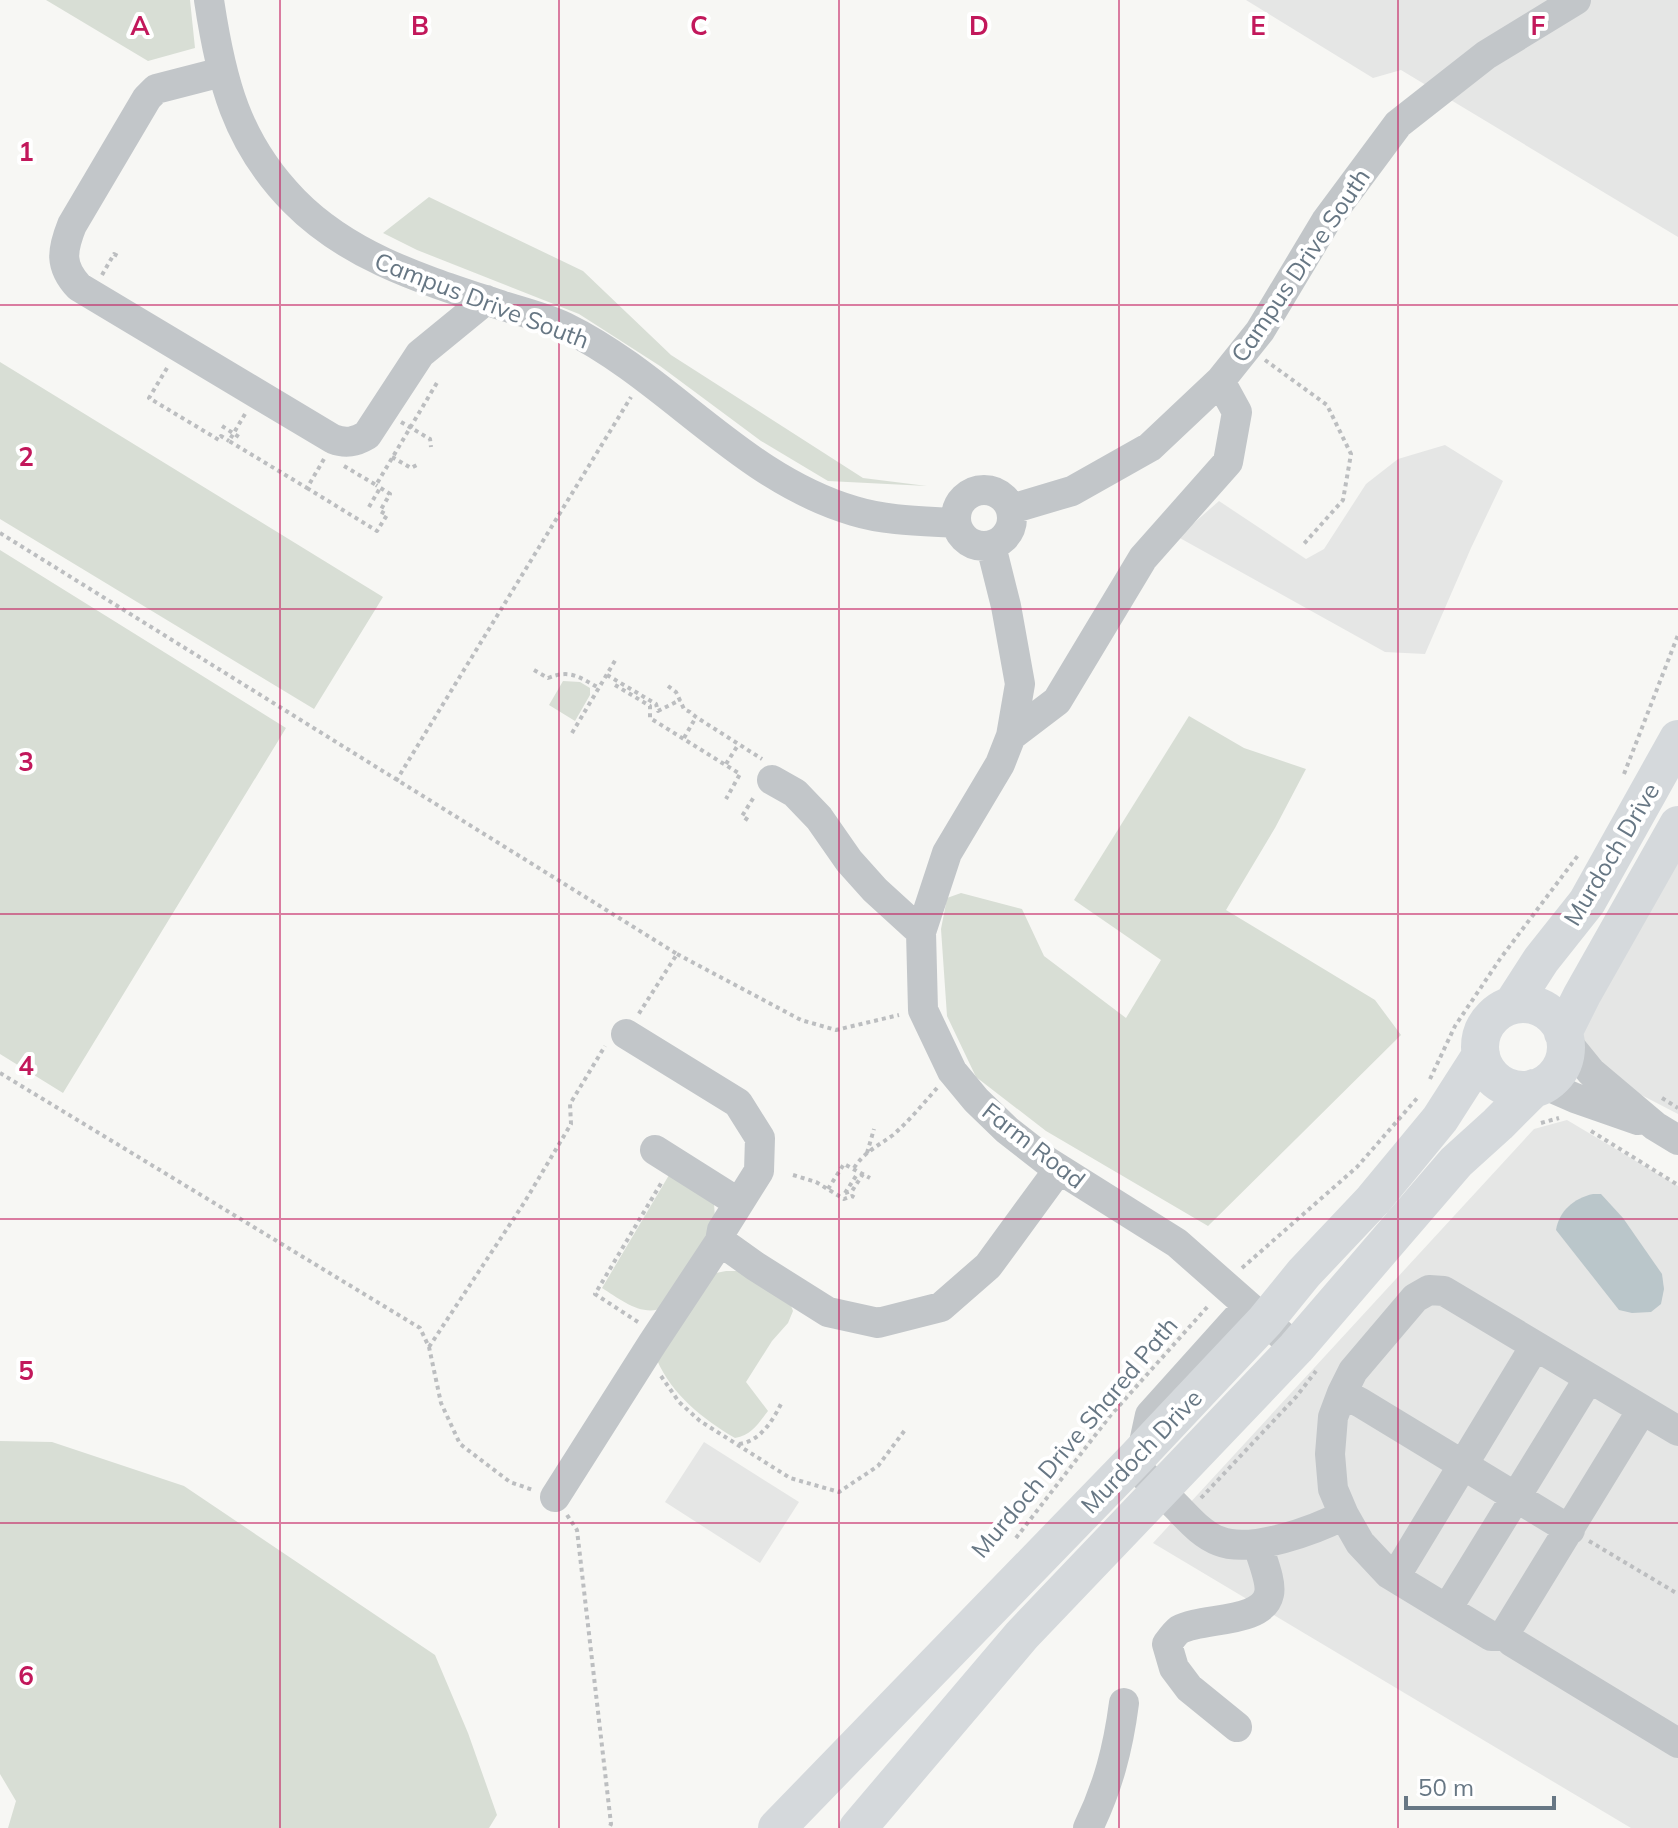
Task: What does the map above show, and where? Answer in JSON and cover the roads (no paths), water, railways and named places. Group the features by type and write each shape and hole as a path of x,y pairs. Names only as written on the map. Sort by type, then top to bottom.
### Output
{"main road":[{"name":"Murdoch Drive","path":"777,1828 1136,1457 1257,1313 1304,1273 1373,1200 1440,1119 1481,1055 1483,1029 1490,1019 1512,1005 1541,960 1587,902 1676,747"},
{"name":"Murdoch Drive","path":"858,1828 1022,1635 1296,1348 1456,1162 1555,1074 1565,1053 1564,1036 1582,995 1678,825"},
{"path":"1512,1005 1537,1006 1549,1012 1564,1036"},
{"path":"1481,1055 1485,1068 1506,1086 1520,1089 1538,1086"}],"street":[{"name":"Campus Drive South","path":"209,0 222,72 233,108 248,141 270,174 315,221 337,238 405,272 563,326 592,341 644,376 769,473 811,496 855,512 896,520 956,523"},
{"name":"Campus Drive South","path":"1011,509 1072,491 1150,447 1220,381 1260,331 1326,221 1398,124 1486,55 1576,0"},
{"path":"222,72 156,89 147,98 72,225 65,243 64,260 68,276 79,287 343,443 367,435 420,354 486,300"},
{"path":"1011,736 1057,701 1143,558 1228,462 1237,412 1220,381"},
{"path":"980,489 999,494 1011,509 1009,532 991,546 971,544 962,537 956,523 956,512 962,499 980,489"},
{"name":"Farm Road","path":"991,546 1020,684 1011,736 1000,764 947,853 921,932 923,1010 952,1071 1007,1130 1059,1169 1177,1243 1296,1348"},
{"path":"767,770 819,818 849,861 921,932"},
{"path":"555,1497 720,1241 722,1230 759,1171 760,1138 738,1103 626,1034"},
{"path":"1564,1036 1591,1072 1667,1133"},
{"path":"1538,1086 1667,1133"},
{"path":"664,1156 739,1203"},
{"path":"720,1241 828,1312 878,1323 941,1307 988,1266 1059,1169"},
{"path":"1642,1410 1570,1530 1501,1636 1491,1636 1395,1577 1360,1543 1333,1489 1330,1454 1333,1417 1342,1393 1353,1371 1415,1298 1429,1290 1444,1291 1678,1431"},
{"path":"1395,1577 1535,1346"},
{"path":"1447,1609 1589,1378"},
{"path":"1342,1393 1570,1530"},
{"path":"1136,1457 1160,1490 1197,1526 1218,1541 1258,1545 1344,1515"},
{"path":"1237,1727 1189,1688 1174,1668 1167,1644 1179,1631 1200,1622 1248,1614 1265,1603 1270,1586 1258,1545"},
{"path":"1504,1633 1512,1642 1678,1743"},
{"path":"1088,1828 1111,1775 1124,1703"}]}
